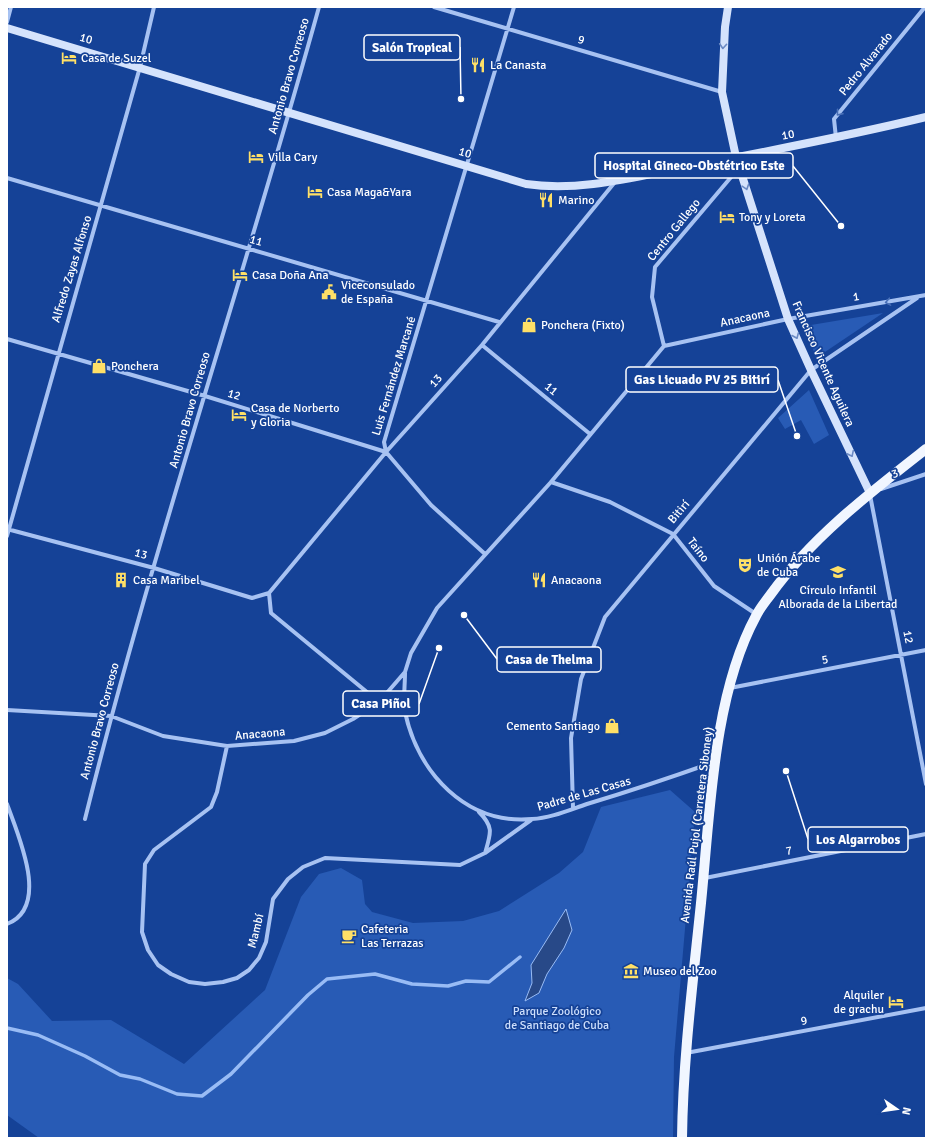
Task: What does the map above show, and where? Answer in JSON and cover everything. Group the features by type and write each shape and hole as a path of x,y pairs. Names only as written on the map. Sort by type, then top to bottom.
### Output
{"main road":[{"name":"Francisco Vicente Aguilera","path":"728,7 725,27 722,92 736,157 788,319 870,493"},
{"name":"10","path":"7,28 526,184 546,187 567,187 617,180 836,138 926,117"},
{"name":"Avenida Raúl Pujol (Carretera Siboney)","path":"682,1138 686,1053 716,761 728,689 740,649 756,615 782,578 808,550 870,493 926,449"}],"street":[{"path":"7,22 11,7"},
{"name":"Alfredo Zayas Alfonso","path":"7,536 57,355 102,205 140,67 154,7"},
{"name":"Antonio Bravo Correoso","path":"85,819 111,716 289,114 319,7"},
{"name":"9","path":"434,7 722,92"},
{"name":"Luis Fernández Marcané","path":"386,452 384,442 514,7"},
{"name":"Pedro Alvarado","path":"836,138 834,119 925,7"},
{"name":"Centro Gallego","path":"664,346 652,297 655,268 732,176 736,157"},
{"name":"11","path":"7,178 500,322"},
{"name":"13","path":"8,529 154,568 252,598 269,594 386,452 482,345 617,180"},
{"name":"1","path":"788,319 926,295"},
{"name":"Bitirí","path":"574,808 571,738 584,672 604,617 811,370 919,297"},
{"name":"Anacaona","path":"7,710 111,716 163,736 227,746 294,741 326,733 353,719 379,702 405,672 411,653 430,618 485,554 551,482 664,346 788,319"},
{"name":"12","path":"7,339 57,355 205,396 386,452"},
{"name":"11","path":"482,345 590,434"},
{"path":"386,452 431,505 485,554"},
{"name":"3","path":"870,493 926,474"},
{"name":"Taíno","path":"551,482 610,502 673,534 714,586 756,615"},
{"name":"12","path":"870,493 926,784"},
{"path":"269,594 272,614 379,702 405,710"},
{"name":"5","path":"728,689 926,650"},
{"name":"Padre de Las Casas","path":"405,672 405,710 416,746 435,777 447,791 479,812 495,817 531,820 655,784 716,761"},
{"name":"Mambí","path":"227,746 217,792 210,806 154,850 145,864 142,932 148,950 158,965 171,974 189,982 205,984 223,982 237,978 249,970 259,958 266,942 273,899 288,879 303,867 325,858 460,865 485,853 531,820"},
{"path":"7,804 28,870 30,892 25,909 12,922 7,924"},
{"path":"479,812 488,821 490,837 485,853"},
{"name":"7","path":"704,878 926,834"},
{"name":"9","path":"686,1053 926,1008"}],"green space":[{"path":"883,313 816,358 805,326"},
{"path":"809,390 829,435 814,444 801,420 785,429 778,418"},
{"name":"Parque Zoológico de Santiago de Cuba","path":"670,790 695,812 674,1057 673,1138 39,1138 7,1115 7,978 18,984 52,1021 111,1020 184,1064 265,990 301,897 319,874 341,868 362,880 365,904 372,912 413,923 463,921 499,911 559,873 583,852 601,807"}],"shaded area":[{"path":"566,909 572,930 564,948 547,974 539,993 525,1001 532,983 531,965"}],"waterway":[{"path":"7,1028 38,1035 85,1056 120,1075 140,1079 177,1094 202,1096 231,1074 308,995 327,979 375,974 412,984 448,986 466,981 489,982 520,957"}],"place":[{"name":"Casa de Suzel","path":"69,58"},
{"name":"La Canasta","path":"478,65"},
{"name":"Salón Tropical","path":"461,99"},
{"name":"Villa Cary","path":"256,157"},
{"name":"Casa Maga&Yara","path":"315,192"},
{"name":"Marino","path":"546,200"},
{"name":"Tony y Loreta","path":"727,217"},
{"name":"Hospital Gineco-Obstétrico Este","path":"841,226"},
{"name":"Casa Doña Ana","path":"240,275"},
{"name":"Viceconsulado de España","path":"329,292"},
{"name":"Ponchera (Fixto)","path":"529,325"},
{"name":"Ponchera","path":"99,366"},
{"name":"Casa de Norberto y Gloria","path":"239,415"},
{"name":"Gas Licuado PV 25 Bitirí","path":"797,436"},
{"name":"Unión Árabe de Cuba","path":"745,565"},
{"name":"Círculo Infantil Alborada de la Libertad","path":"838,572"},
{"name":"Casa Maribel","path":"121,580"},
{"name":"Anacaona","path":"539,580"},
{"name":"Casa de Thelma","path":"464,615"},
{"name":"Casa Piñol","path":"439,648"},
{"name":"Cemento Santiago","path":"612,726"},
{"name":"Los Algarrobos","path":"786,771"},
{"name":"Cafeteria Las Terrazas","path":"349,936"},
{"name":"Museo del Zoo","path":"631,971"},
{"name":"Alquiler de grachu","path":"896,1002"}]}
